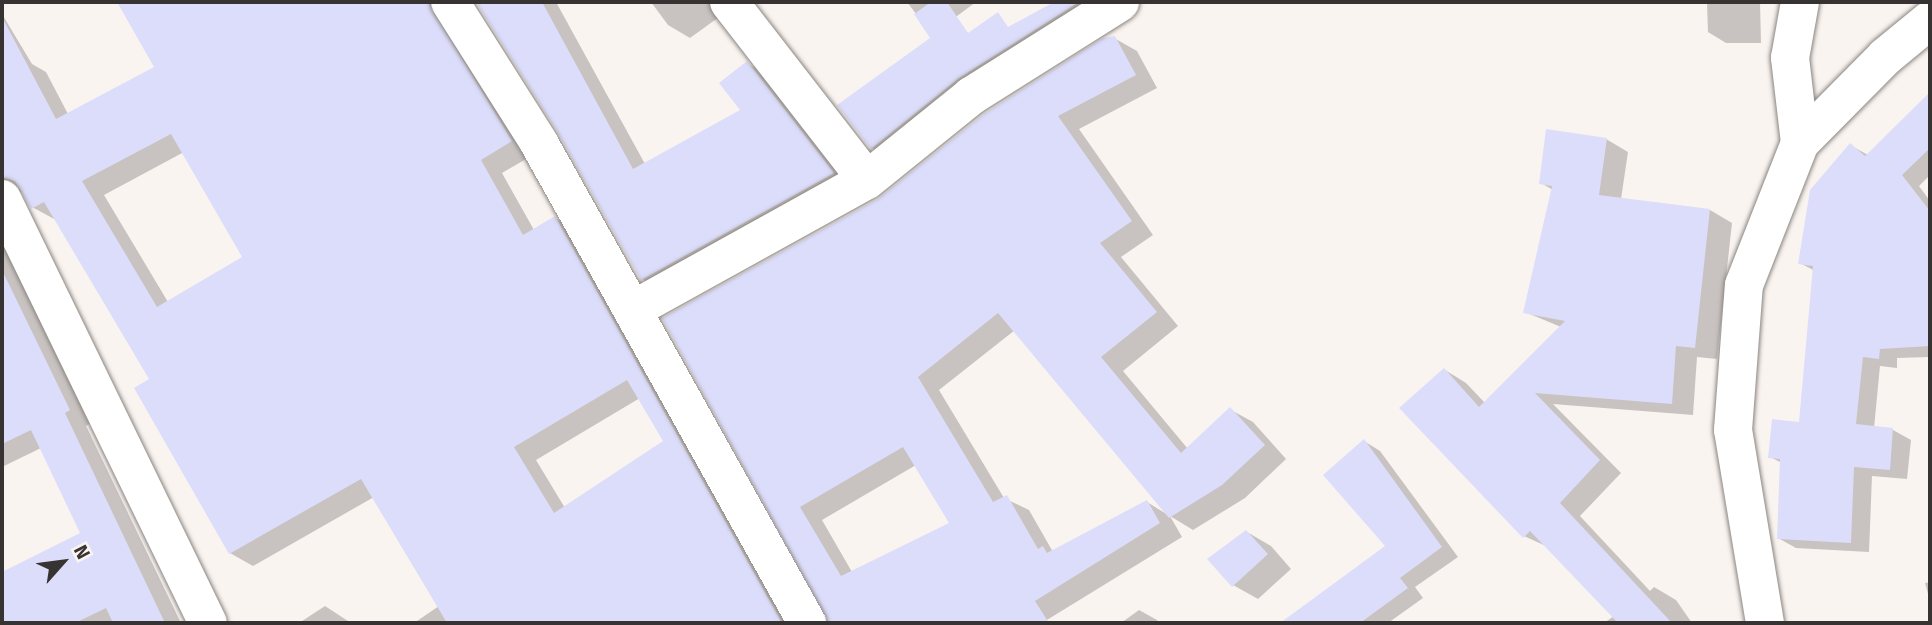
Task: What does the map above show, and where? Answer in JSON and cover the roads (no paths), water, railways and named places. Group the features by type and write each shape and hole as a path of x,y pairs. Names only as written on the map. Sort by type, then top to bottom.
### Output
{"street":[{"path":"450,2 539,143 807,623"},
{"path":"729,2 867,180"},
{"path":"634,309 867,180 971,96 1120,2"},
{"path":"1800,2 1790,58 1800,143"},
{"path":"1765,623 1732,430 1744,285 1800,143 1885,57 1930,20"},
{"path":"2,199 208,623"}]}
